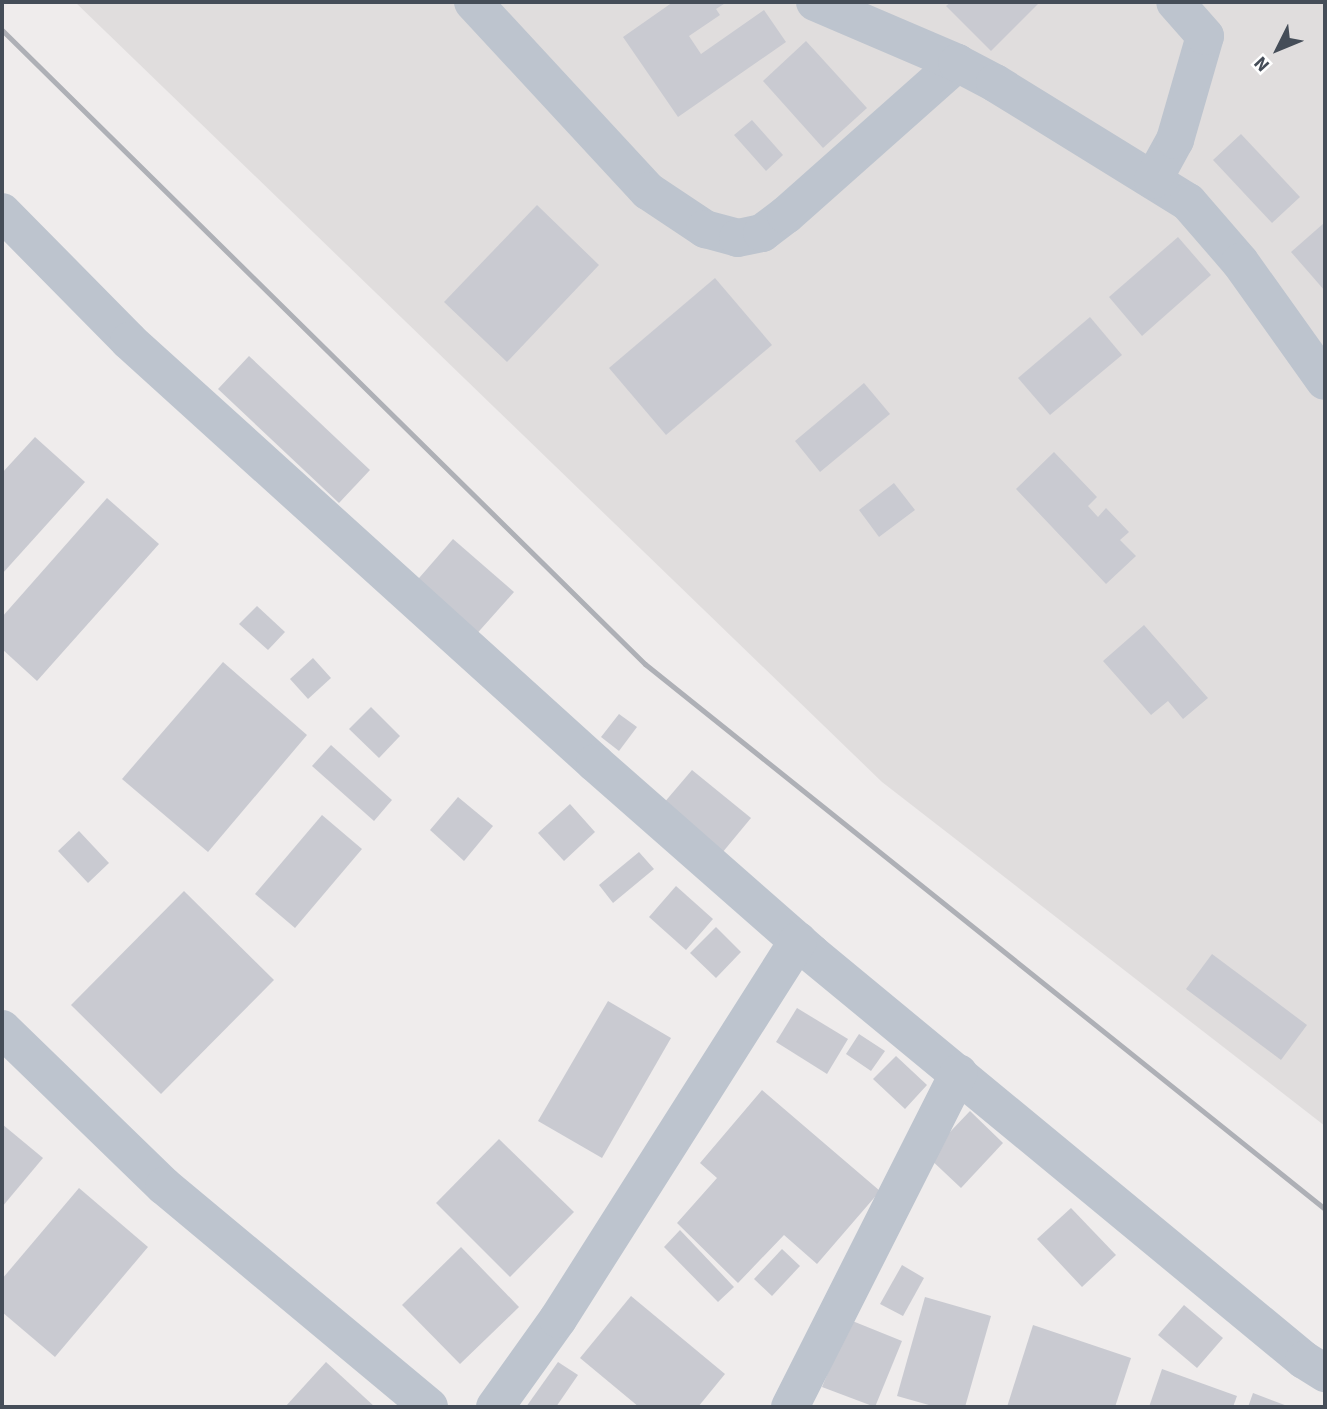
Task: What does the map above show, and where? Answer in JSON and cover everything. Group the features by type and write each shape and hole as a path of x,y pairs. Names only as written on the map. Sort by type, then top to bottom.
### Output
{"street":[{"path":"473,2 648,191 705,229 738,238 762,233 786,215 957,63"},
{"path":"815,2 957,63 1188,202 1240,262 1325,382"},
{"path":"1153,180 1175,140 1205,36 1175,2"},
{"path":"2,212 130,341 595,763 798,941 1294,1351 1325,1373"},
{"path":"495,1407 558,1319 798,941"},
{"path":"2,1029 164,1186 429,1407"},
{"path":"790,1407 958,1073"}],"shaded area":[{"path":"75,2 1325,2 1325,1126 882,782"}],"building":[{"path":"673,2 727,2 716,9 720,15 689,36 701,54 764,10 786,42 678,117 623,37"},
{"path":"951,2 1040,2 991,51 946,6"},
{"path":"806,41 867,108 823,148 763,81"},
{"path":"752,120 783,155 766,171 734,135"},
{"path":"1241,134 1300,197 1272,223 1213,160"},
{"path":"537,205 599,265 507,362 444,302"},
{"path":"1324,223 1325,225 1325,291 1291,252"},
{"path":"1178,237 1211,275 1142,336 1109,297"},
{"path":"715,278 772,345 666,435 609,368"},
{"path":"1090,317 1122,355 1050,415 1018,378"},
{"path":"249,356 370,470 339,503 218,389"},
{"path":"864,383 890,414 820,472 795,441"},
{"path":"35,437 85,482 2,574 2,473"},
{"path":"1054,452 1097,497 1088,506 1098,517 1106,508 1129,532 1120,540 1136,556 1106,584 1016,489"},
{"path":"894,483 915,510 879,537 859,510"},
{"path":"107,498 159,544 37,681 2,649 2,617"},
{"path":"453,539 514,592 473,638 413,585"},
{"path":"257,606 285,632 268,650 239,624"},
{"path":"1144,625 1208,698 1183,719 1168,701 1151,715 1103,661"},
{"path":"313,658 331,678 308,699 290,679"},
{"path":"223,662 307,735 208,852 122,779"},
{"path":"371,707 400,736 379,758 349,729"},
{"path":"619,714 637,727 619,751 601,737"},
{"path":"331,745 392,800 374,821 312,766"},
{"path":"692,770 751,818 722,853 663,804"},
{"path":"458,797 493,826 464,861 430,830"},
{"path":"570,804 595,832 564,861 538,833"},
{"path":"322,815 362,849 295,928 255,894"},
{"path":"79,831 109,863 88,883 58,851"},
{"path":"639,852 654,869 613,903 599,885"},
{"path":"676,886 713,919 686,950 649,917"},
{"path":"184,891 274,980 161,1094 71,1005"},
{"path":"716,927 741,952 716,978 690,953"},
{"path":"1212,954 1307,1025 1281,1060 1186,989"},
{"path":"608,1001 671,1038 602,1158 538,1121"},
{"path":"797,1008 848,1039 827,1074 776,1042"},
{"path":"859,1034 885,1051 871,1071 846,1054"},
{"path":"896,1056 927,1085 905,1109 873,1079"},
{"path":"762,1090 880,1191 817,1264 784,1235 738,1283 677,1223 717,1178 700,1163"},
{"path":"970,1111 1003,1143 961,1188 927,1156"},
{"path":"2,1124 43,1158 2,1207"},
{"path":"499,1139 574,1212 510,1277 436,1203"},
{"path":"79,1188 148,1247 55,1357 2,1312 2,1279"},
{"path":"1071,1208 1116,1255 1082,1287 1037,1239"},
{"path":"680,1230 734,1287 718,1302 664,1247"},
{"path":"461,1247 519,1307 460,1364 402,1305"},
{"path":"782,1249 800,1266 772,1296 754,1279"},
{"path":"902,1265 924,1278 903,1316 880,1304"},
{"path":"631,1296 725,1374 698,1407 639,1407 580,1358"},
{"path":"925,1297 991,1316 965,1407 936,1407 897,1396"},
{"path":"1184,1305 1223,1338 1197,1368 1158,1335"},
{"path":"850,1320 902,1341 875,1407 822,1387"},
{"path":"1033,1325 1131,1358 1115,1407 1007,1407"},
{"path":"326,1362 375,1407 285,1407"},
{"path":"558,1362 578,1375 556,1407 526,1407"},
{"path":"1162,1369 1237,1396 1233,1407 1149,1407"},
{"path":"1253,1393 1290,1407 1248,1407"}],"railway":[{"path":"2,30 645,664 1325,1209"}]}
